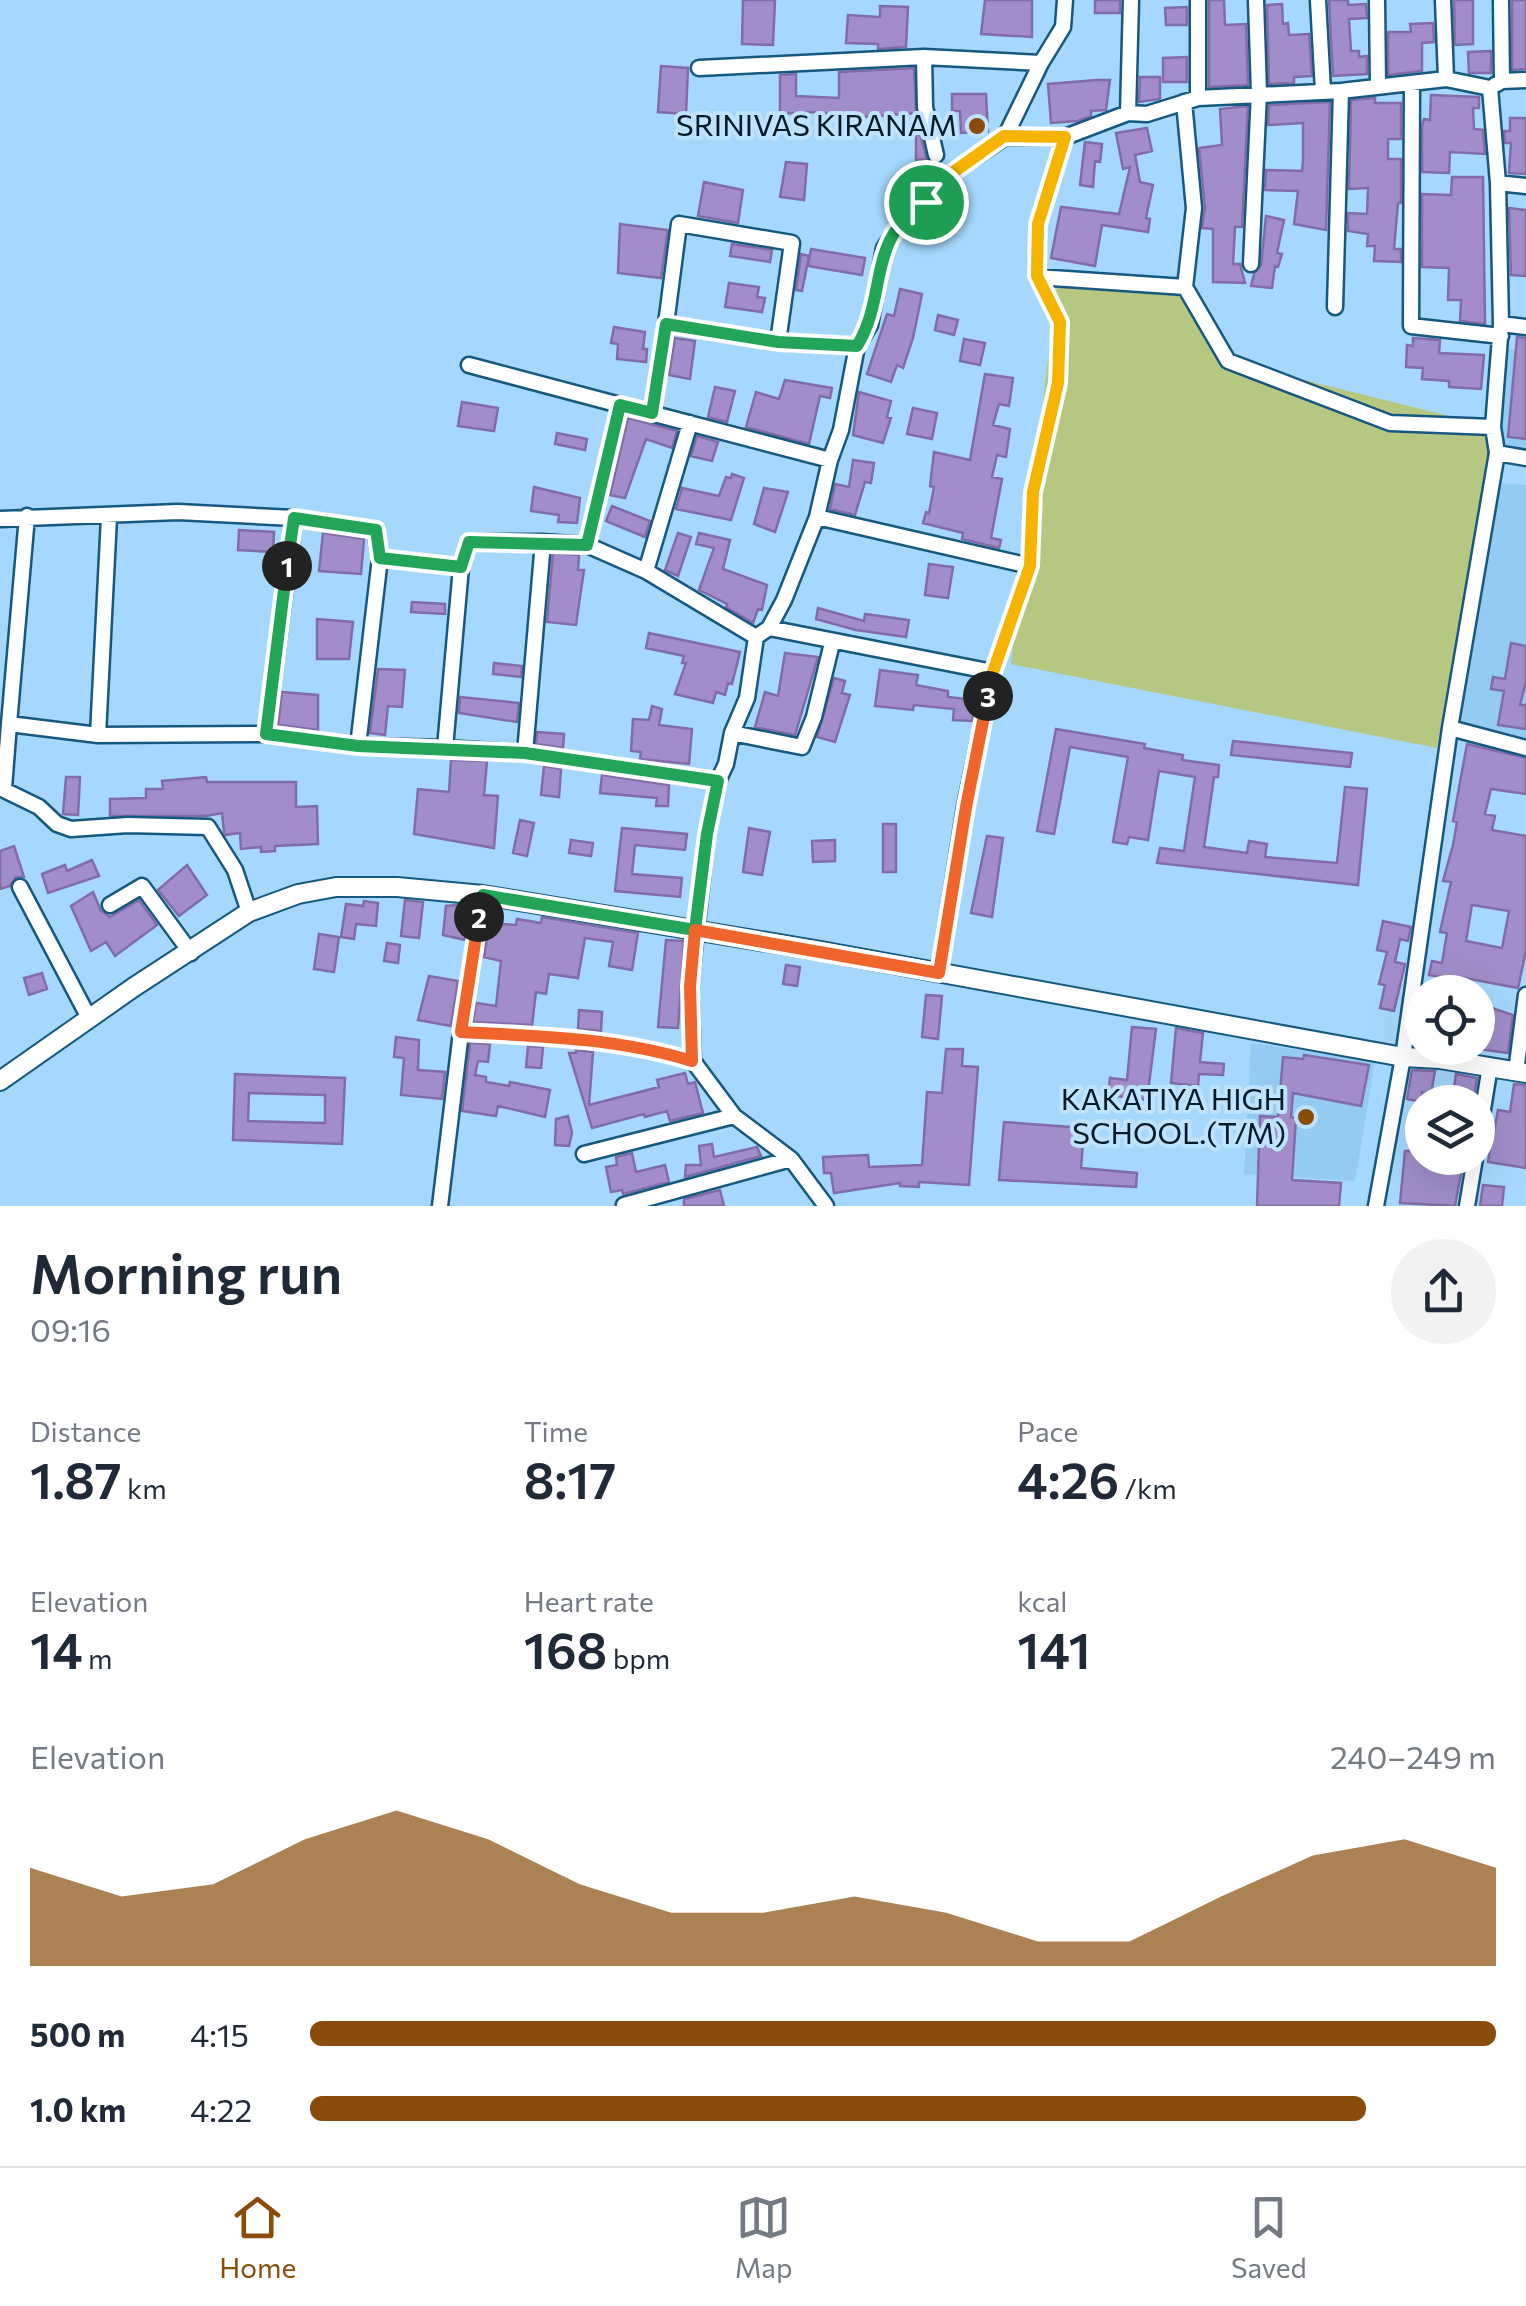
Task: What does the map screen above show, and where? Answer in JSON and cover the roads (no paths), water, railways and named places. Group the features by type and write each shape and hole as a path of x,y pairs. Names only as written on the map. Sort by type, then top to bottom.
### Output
{"main road":[{"path":"0,1081 249,912 298,894 336,886 483,895 1403,1057 1521,1073"}],"street":[{"path":"692,1061 690,986 695,930 718,781 747,698 763,633 817,517 841,430 857,346 870,325 884,248 907,214 926,202 948,176 1004,136 1063,27 1065,0"},
{"path":"1128,113 1131,0"},
{"path":"1198,0 1191,100 1194,208 1185,287 1228,361 1390,422 1493,427"},
{"path":"1251,264 1259,93 1256,0"},
{"path":"1318,0 1322,91"},
{"path":"1377,0 1378,85"},
{"path":"1443,0 1446,80"},
{"path":"1376,1206 1497,454 1493,427 1501,330 1496,84 1501,0"},
{"path":"699,68 924,57 1041,63"},
{"path":"924,57 925,107 936,155"},
{"path":"1004,136 1065,137 1128,113 1148,114 1191,100 1259,93 1341,92 1446,80 1496,84 1526,80"},
{"path":"1412,83 1411,326 1526,328"},
{"path":"1335,308 1341,92"},
{"path":"939,973 993,672 1030,566 1033,492 1058,383 1060,322 1037,276 1038,224 1065,137"},
{"path":"1498,183 1526,186"},
{"path":"652,413 679,224 792,243 778,342"},
{"path":"1037,276 1185,287"},
{"path":"666,324 778,342 857,346"},
{"path":"470,365 830,460"},
{"path":"587,545 620,405"},
{"path":"646,570 690,423"},
{"path":"1497,454 1526,458"},
{"path":"0,519 108,518 178,512 294,518 376,530 380,558 358,746"},
{"path":"27,516 2,788 39,806 56,824 71,829 128,825 208,827 235,870 249,912"},
{"path":"817,517 1030,566"},
{"path":"98,735 108,518"},
{"path":"266,734 294,518"},
{"path":"445,748 461,567 469,542 587,545 646,570 763,633 993,672"},
{"path":"525,753 544,542"},
{"path":"380,558 461,567"},
{"path":"732,733 802,748 814,717 832,643"},
{"path":"9,724 98,735 266,734 358,746 525,753 718,781"},
{"path":"1450,728 1526,748"},
{"path":"110,905 142,886 191,952"},
{"path":"20,887 89,1018"},
{"path":"440,1206 461,1032 483,895"},
{"path":"1521,1073 1526,994"},
{"path":"461,1032 585,1038 650,1048 692,1061 734,1116 791,1159 826,1206"},
{"path":"1487,1085 1490,1066"},
{"path":"584,1154 734,1116"},
{"path":"624,1206 791,1159"},
{"path":"1466,1206 1471,1175"}],"place":[{"name":"SRINIVAS KIRANAM","path":"977,126"},
{"name":"KAKATIYA HIGH SCHOOL.(T/M)","path":"1306,1117"}]}
